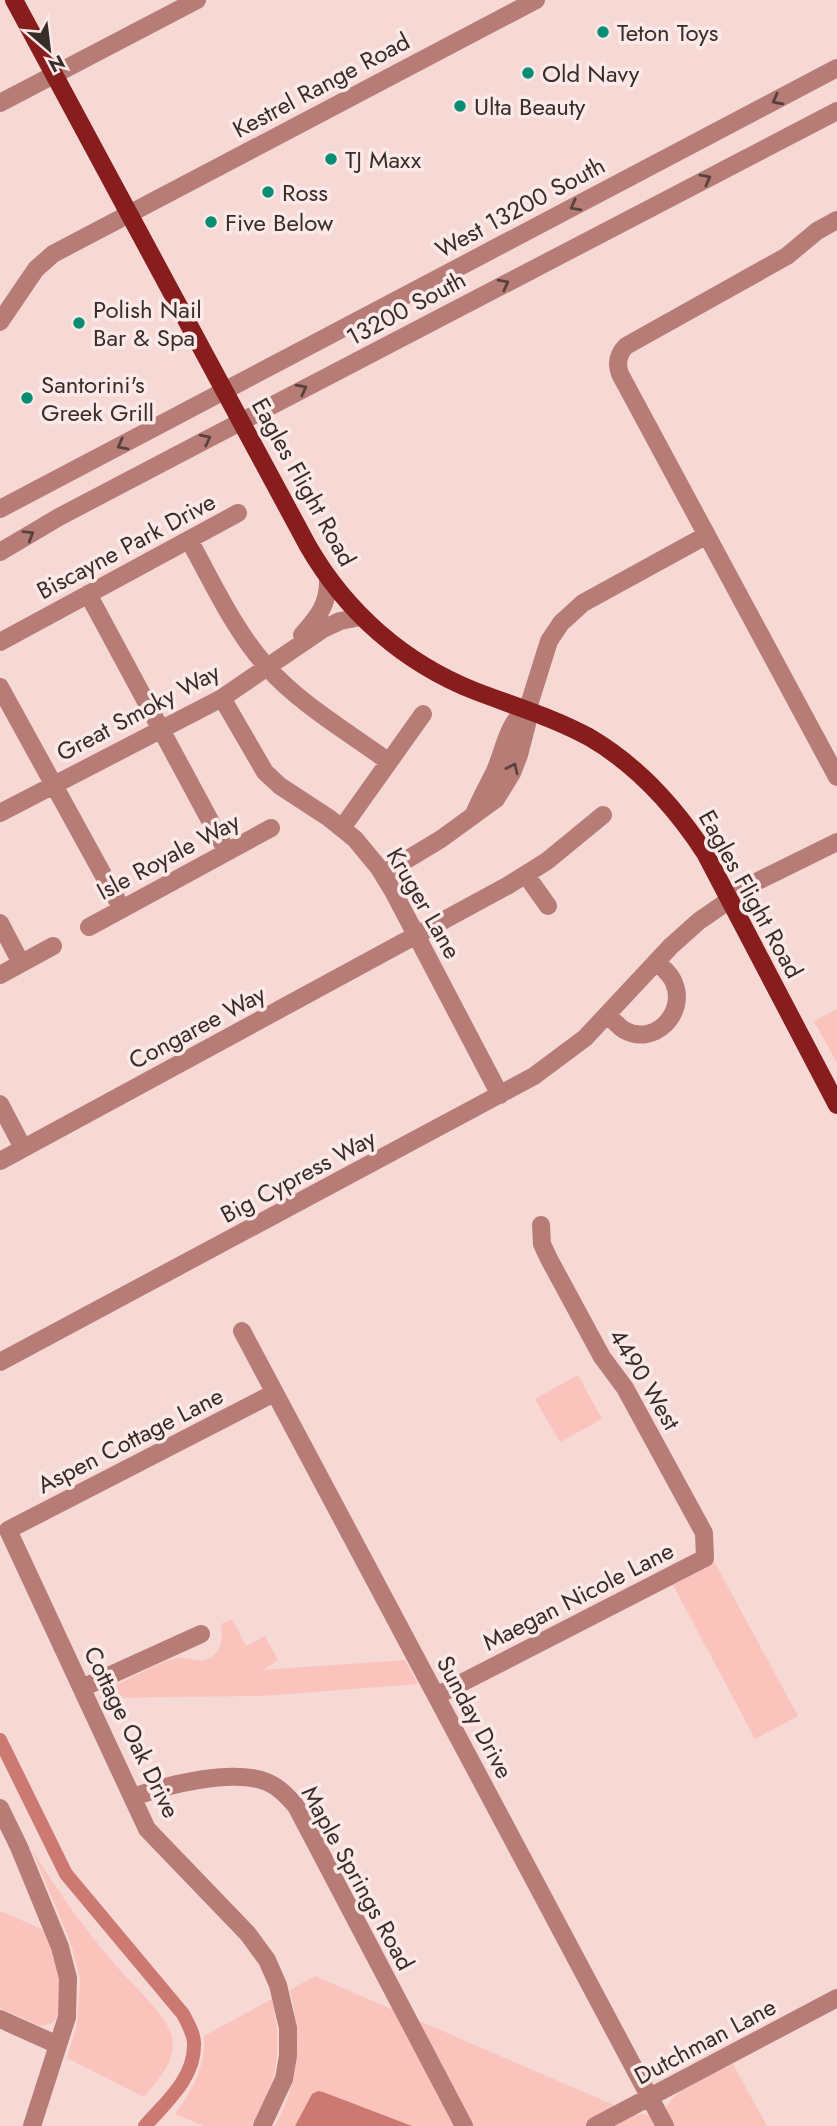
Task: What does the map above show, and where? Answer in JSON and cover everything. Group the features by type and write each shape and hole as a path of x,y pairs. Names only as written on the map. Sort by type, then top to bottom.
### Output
{"main road":[{"name":"Eagles Flight Road","path":"14,0 308,547 328,578 361,617 399,649 439,674 476,691 528,708 591,738 638,773 668,803 694,836 730,899 837,1105"}],"street":[{"path":"0,103 197,0"},
{"name":"Kestrel Range Road","path":"0,322 29,278 45,260 61,249 536,0"},
{"name":"West 13200 South","path":"225,390 837,68"},
{"name":"13200 South","path":"0,552 59,517 837,111"},
{"path":"837,220 817,231 788,256 626,346 617,364 837,777"},
{"path":"0,509 225,390"},
{"name":"Biscayne Park Drive","path":"0,642 238,513"},
{"path":"383,874 441,839 496,799 512,773 524,739 528,708 549,641 568,615 583,603 707,535"},
{"path":"189,540 239,630 267,668 300,697 389,762"},
{"name":"Great Smoky Way","path":"294,647 323,608 327,598 328,578"},
{"path":"88,594 227,852"},
{"name":"Great Smoky Way","path":"0,813 222,698 330,625 361,617"},
{"path":"0,687 122,909"},
{"name":"Kruger Lane","path":"222,698 265,772 280,786 342,828 383,874 500,1095"},
{"path":"342,828 423,714"},
{"name":"Congaree Way","path":"0,1161 526,875 603,815"},
{"name":"Isle Royale Way","path":"89,927 271,828"},
{"name":"Big Cypress Way","path":"0,1362 534,1076 567,1053 608,1015 685,933 754,883 837,842"},
{"path":"526,875 548,906"},
{"path":"0,923 21,963"},
{"path":"0,975 53,946"},
{"path":"608,1015 624,1029 639,1034 654,1032 668,1023 676,1009 677,992 671,978 656,962"},
{"path":"0,1104 23,1148"},
{"name":"4490 West","path":"541,1225 542,1244 549,1259 602,1357 625,1388 704,1533 705,1558"},
{"name":"Sunday Drive","path":"242,1331 665,2126"},
{"name":"Aspen Cottage Lane","path":"8,1530 274,1392"},
{"name":"Cottage Oak Drive","path":"8,1530 147,1829 248,1934 267,1960 278,1985 288,2028 288,2056 284,2079 262,2126"},
{"name":"Maegan Nicole Lane","path":"436,1696 705,1558"},
{"path":"82,1688 201,1634"},
{"name":"Maple Springs Road","path":"133,1797 182,1782 246,1777 267,1782 283,1791 296,1806 464,2126"},
{"path":"1,1814 30,1873 65,1962 69,2004 32,2126"},
{"name":"Dutchman Lane","path":"595,2126 837,1998"},
{"path":"0,2019 58,2045"}],"shaded area":[{"path":"837,1009 837,1063 814,1021"},
{"path":"578,1375 602,1419 560,1442 535,1399"},
{"path":"715,1563 798,1716 755,1739 673,1585"},
{"path":"232,1619 246,1646 265,1636 278,1660 263,1670 405,1660 418,1684 262,1696 98,1698 106,1690 170,1660 210,1658 221,1643 221,1624"},
{"path":"31,1847 79,1919 152,2005 170,2031 172,2050 167,2067 144,2097 67,2058 77,2024 80,1979 71,1944"},
{"path":"0,1911 44,1930 60,1978 60,2005 51,2024 40,2026 0,2008"},
{"path":"315,1976 637,2115 646,2115 657,2126 275,2126 290,2092 296,2060 296,2026 290,1990"},
{"path":"272,1999 277,2033 276,2065 267,2096 251,2126 204,2126 175,2114 197,2078 203,2058 204,2036"},
{"path":"733,2064 767,2126 671,2126 666,2111 672,2099 697,2082"},
{"path":"318,2091 412,2126 295,2126 312,2094"}],"waterway":[{"path":"0,1740 66,1874 183,2014 192,2034 193,2058 184,2080 145,2126"}],"place":[{"name":"Teton Toys","path":"603,32"},
{"name":"Old Navy","path":"528,73"},
{"name":"Ulta Beauty","path":"460,106"},
{"name":"TJ Maxx","path":"331,159"},
{"name":"Ross","path":"268,192"},
{"name":"Five Below","path":"211,222"},
{"name":"Polish Nail Bar & Spa","path":"79,323"},
{"name":"Santorini's Greek Grill","path":"27,398"}]}
